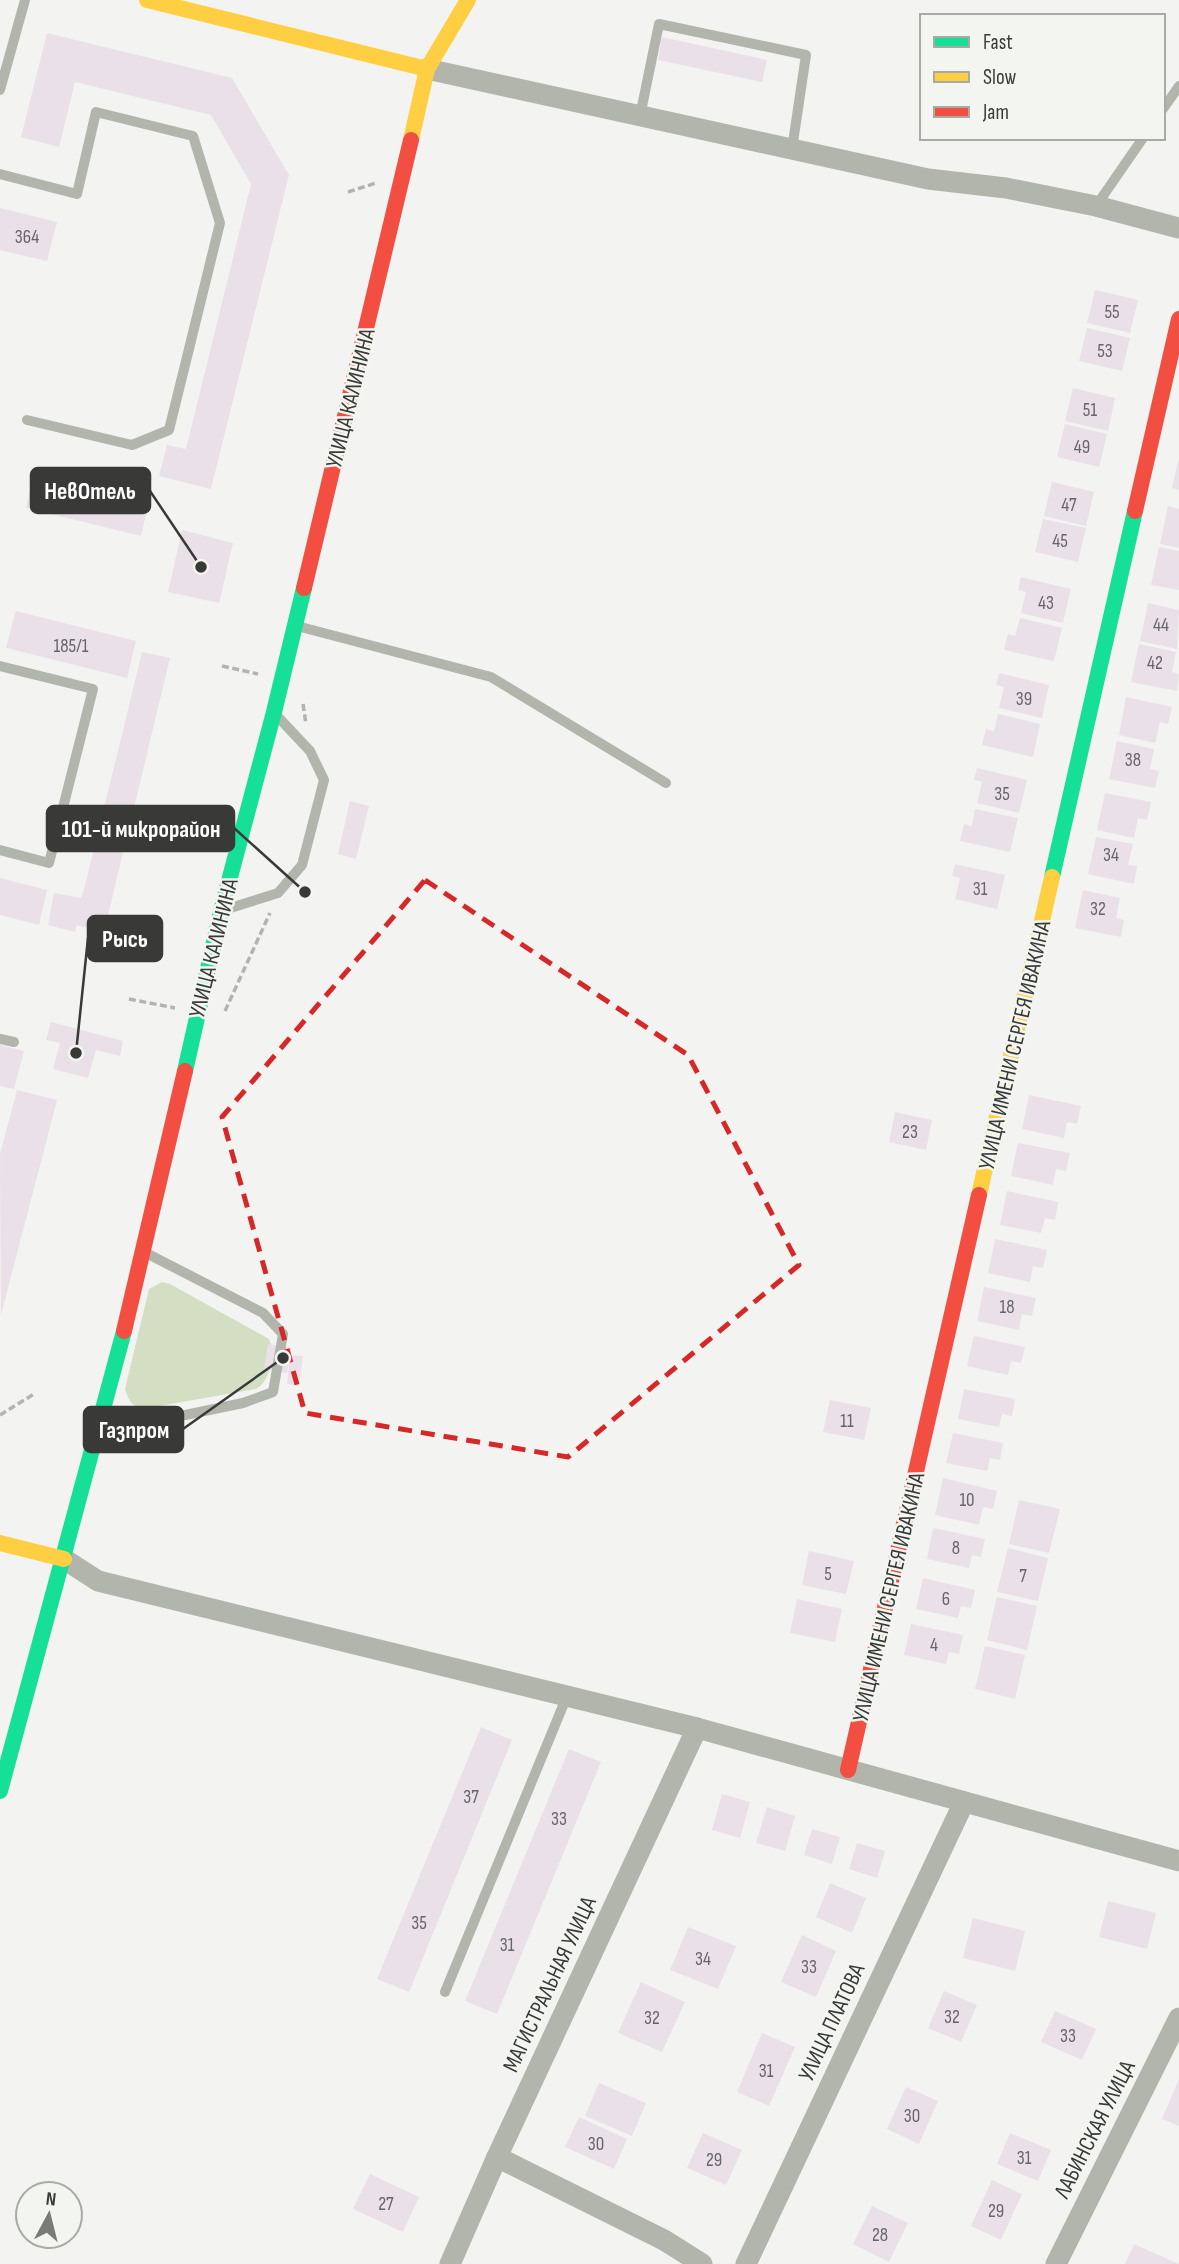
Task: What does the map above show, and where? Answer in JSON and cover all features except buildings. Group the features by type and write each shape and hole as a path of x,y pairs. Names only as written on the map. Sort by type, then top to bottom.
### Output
{"main road":[{"path":"147,0 426,69"},
{"name":"УЛИЦА КАЛИНИНА","path":"0,1791 144,1251 221,911 274,712 398,200 426,69 468,0"},
{"name":"УЛИЦА ИМЕНИ СЕРГЕЯ ИВАКИНА","path":"848,1770 1179,319"},
{"path":"0,1544 64,1559"}],"street":[{"path":"426,69 928,179 1006,188 1096,206 1179,228"},
{"path":"64,1559 98,1581 697,1728 1179,1861"},
{"name":"МАГИСТРАЛЬНАЯ УЛИЦА","path":"450,2264 697,1728"},
{"name":"УЛИЦА ПЛАТОВА","path":"746,2264 964,1801"},
{"name":"ЛАБИНСКАЯ УЛИЦА","path":"1056,2264 1179,2018"},
{"path":"497,2157 664,2240 702,2264"}],"lane":[{"path":"0,90 25,0"},
{"path":"640,116 659,24 806,55 792,149"},
{"path":"1165,106 1179,86"},
{"path":"0,174 77,194 96,112 193,136 220,223 169,430 132,445 27,420"},
{"path":"1096,206 1142,140"},
{"path":"295,625 491,677 666,783"},
{"path":"0,666 93,689 49,863 0,850"},
{"path":"221,911 278,893 302,865 324,780 310,751 274,712"},
{"path":"0,1039 14,1042"},
{"path":"100,1421 137,1425 243,1403 274,1391 283,1334 263,1314 144,1251"},
{"path":"444,1992 567,1696"}],"path":[{"path":"0,1415 34,1394"}],"highlighted area":[{"path":"425,880 688,1055 799,1265 568,1457 305,1413 222,1117"}],"green space":[{"path":"162,1282 269,1339 272,1360 261,1385 256,1389 142,1409 133,1404 125,1389 149,1289"}],"traffic: fast":[{"path":"1052,877 1135,511"},
{"path":"185,1071 221,911 304,588"},
{"path":"0,1791 124,1331"}],"traffic: slow":[{"path":"147,0 427,69"},
{"path":"411,140 427,69 468,0"},
{"path":"979,1195 1052,877"},
{"path":"0,1543 64,1559"}],"traffic: jam":[{"path":"304,588 411,140"},
{"path":"1135,511 1179,319"},
{"path":"124,1331 185,1071"},
{"path":"848,1770 979,1195"}],"place":[{"name":"НевОтель","path":"201,567"},
{"name":"101-й микрорайон","path":"305,892"},
{"name":"Рысь","path":"76,1053"},
{"name":"Газпром","path":"283,1358"}]}
